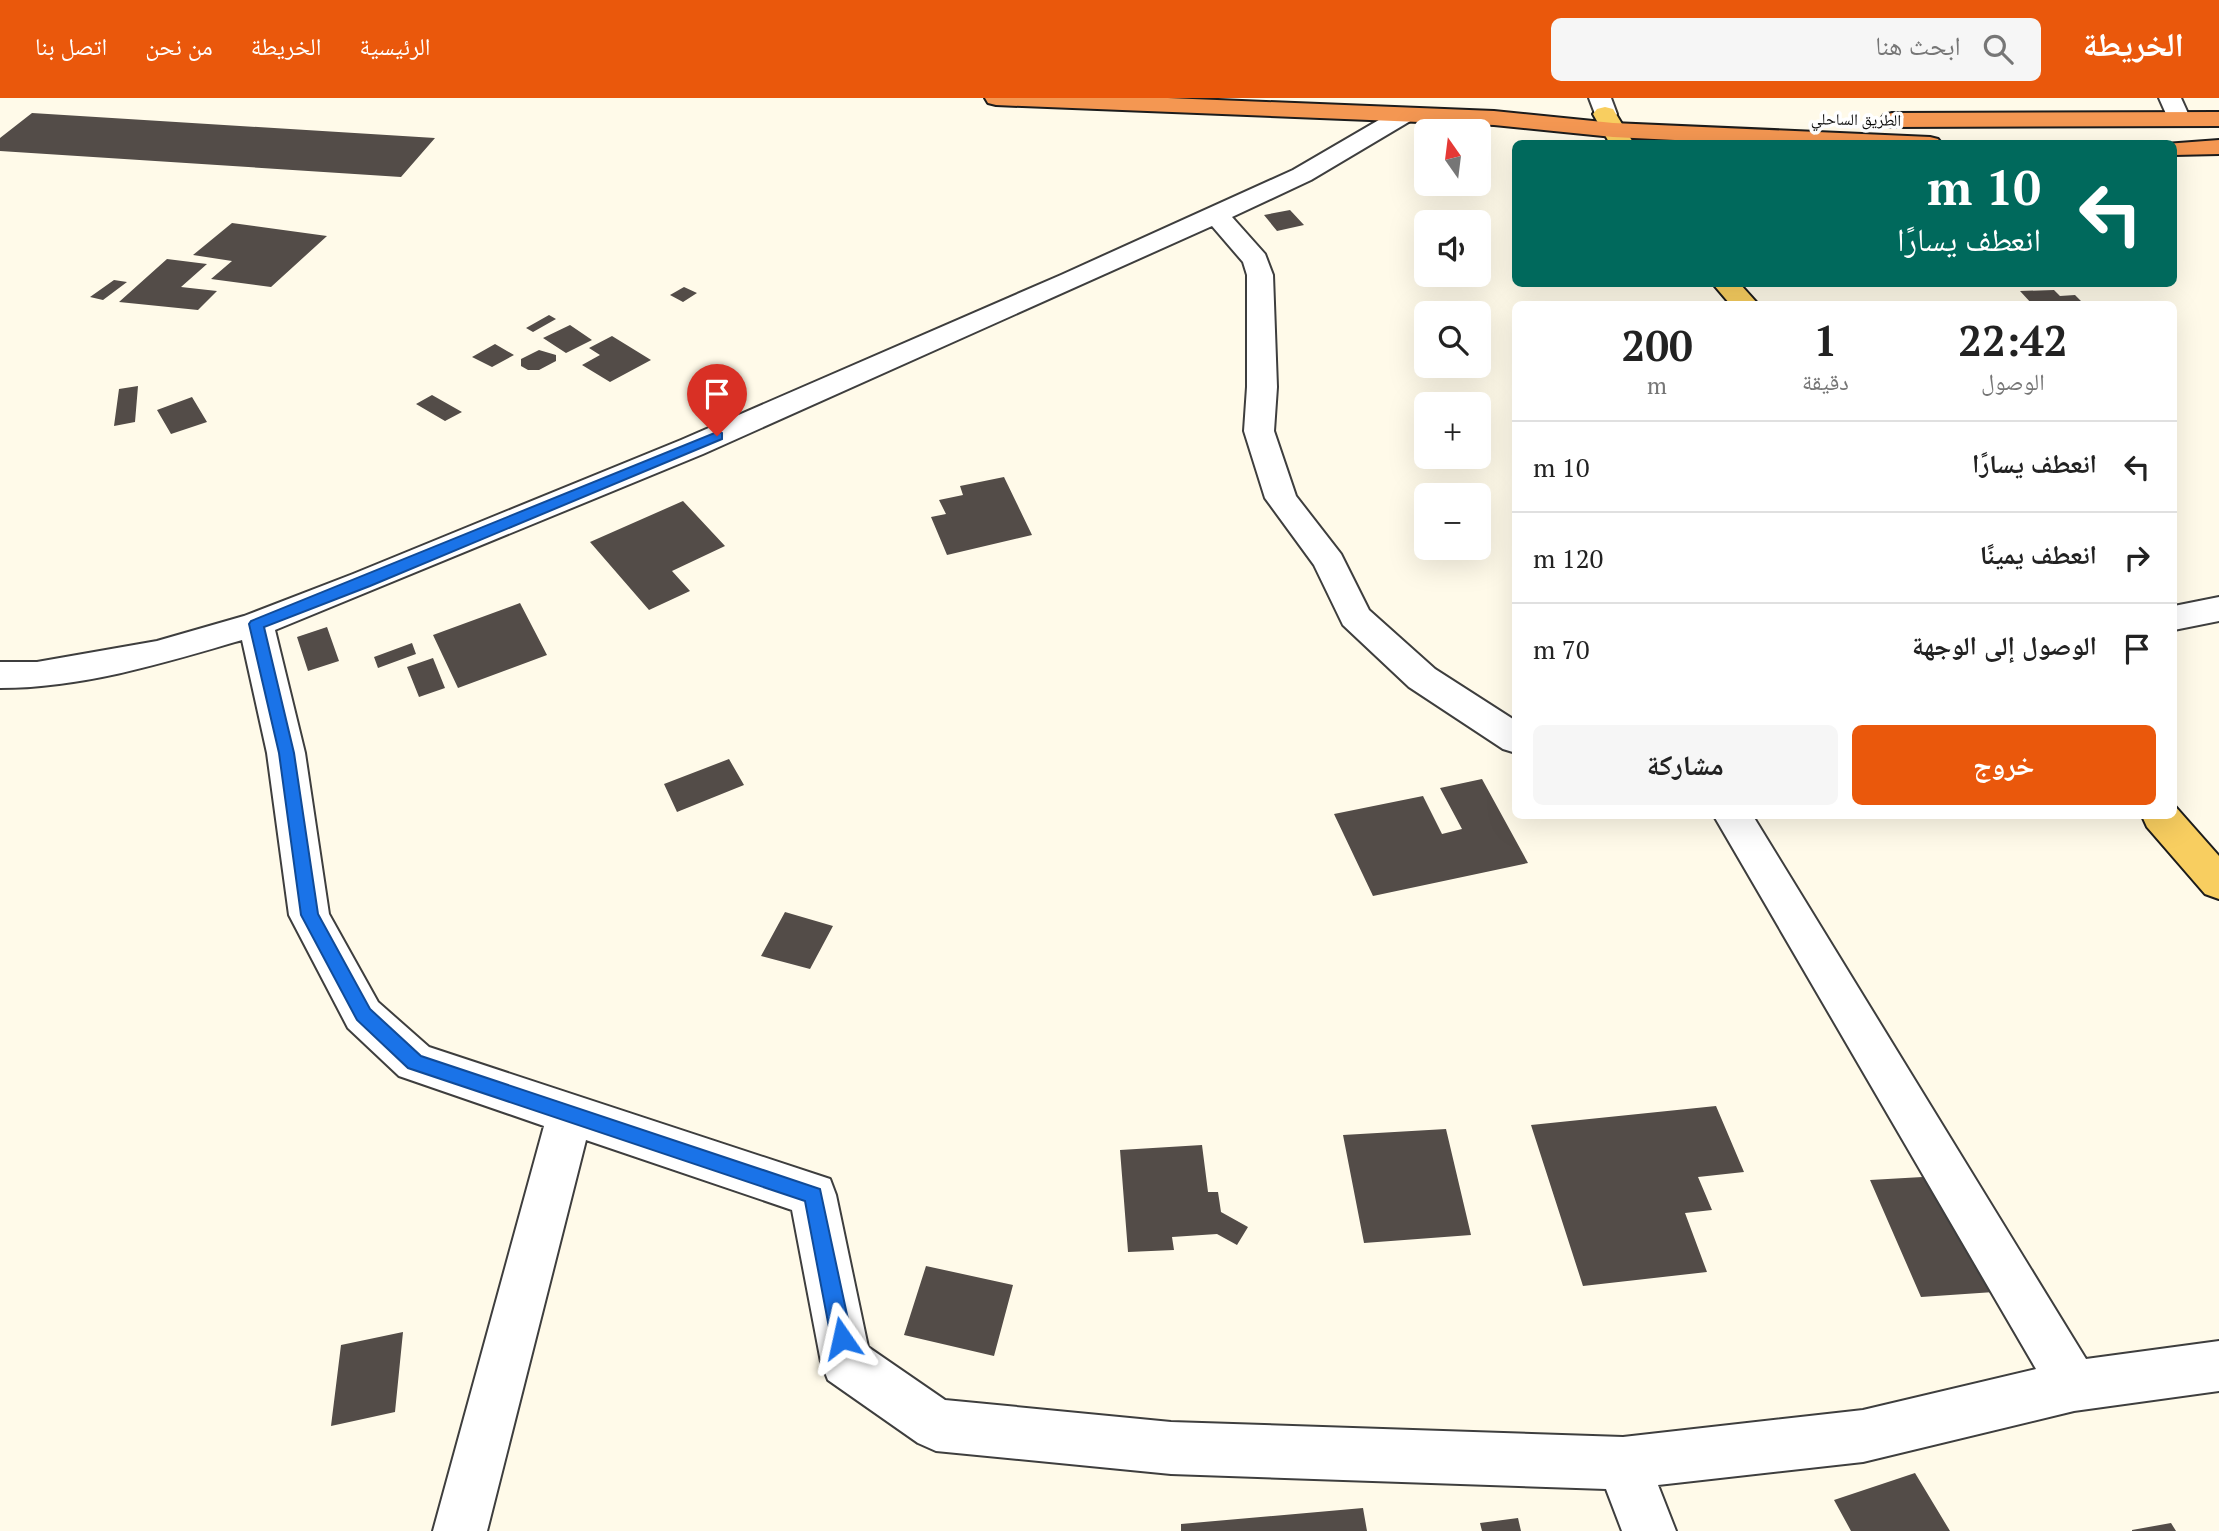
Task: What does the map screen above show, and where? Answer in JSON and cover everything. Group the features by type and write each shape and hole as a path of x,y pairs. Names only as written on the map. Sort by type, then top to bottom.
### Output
{"highway":[{"path":"996,98 1610,121 1874,140"},
{"name":"الطريق الساحلي","path":"1610,121 2219,119"},
{"path":"2177,148 2219,147"}],"main road":[{"path":"1729,287 1741,301"},
{"path":"2164,819 2219,883"}],"street":[{"path":"2170,98 2179,120"},
{"path":"0,675 37,675 157,653 256,624 692,447 1302,175 1405,115"},
{"path":"1216,214 1256,260 1260,275 1262,387 1259,431 1281,498 1329,562 1354,617 1422,678 1512,736"},
{"path":"2177,617 2219,609"},
{"path":"256,624 286,753 309,915 363,1015 415,1062 813,1195 846,1362 936,1425 1171,1448 1623,1463 1863,1436 2074,1386 2219,1366"},
{"path":"1735,819 2074,1386"},
{"path":"460,1531 570,1114"},
{"path":"1623,1463 1649,1531"}],"building":[{"path":"32,113 435,138 401,177 0,151 0,138"},
{"path":"1290,210 1304,225 1277,231 1264,215"},
{"path":"232,223 327,236 271,287 211,279 232,261 193,255"},
{"path":"167,259 207,264 181,287 217,291 198,310 119,302"},
{"path":"114,280 127,282 103,300 90,297"},
{"path":"684,287 697,293 683,302 670,295"},
{"path":"2054,290 2060,296 2075,295 2081,301 2029,301 2020,291"},
{"path":"549,315 556,319 533,332 526,328"},
{"path":"570,325 592,340 566,353 543,338"},
{"path":"612,336 651,360 610,382 582,365 600,355 589,348"},
{"path":"495,344 514,355 492,367 472,357"},
{"path":"539,350 556,355 556,361 539,370 528,370 521,366 521,359"},
{"path":"138,386 135,422 114,426 119,389"},
{"path":"432,395 462,412 445,421 416,404"},
{"path":"192,397 207,422 171,434 157,410"},
{"path":"1004,477 1032,535 947,555 931,517 946,514 939,500 963,495 960,486"},
{"path":"683,501 725,546 672,571 690,591 649,610 590,542"},
{"path":"520,603 547,655 458,688 433,635"},
{"path":"327,627 339,661 308,671 297,637"},
{"path":"412,643 416,654 378,668 374,657"},
{"path":"433,658 445,688 419,697 407,667"},
{"path":"729,759 744,785 677,812 664,784"},
{"path":"1482,779 1528,863 1373,896 1334,814 1423,796 1442,834 1462,829 1440,788"},
{"path":"785,912 833,926 810,969 761,956"},
{"path":"1716,1106 1744,1172 1698,1177 1712,1210 1685,1213 1707,1272 1583,1286 1531,1125"},
{"path":"1446,1129 1471,1235 1364,1243 1343,1135"},
{"path":"1202,1145 1208,1192 1218,1192 1221,1212 1248,1227 1237,1245 1217,1234 1172,1237 1174,1250 1128,1252 1120,1150"},
{"path":"1940,1176 1994,1292 1921,1297 1870,1180"},
{"path":"926,1266 1013,1285 994,1356 904,1335"},
{"path":"403,1332 395,1412 331,1426 341,1345"},
{"path":"1915,1473 1950,1531 1851,1531 1834,1500"},
{"path":"1363,1508 1367,1531 1181,1531 1181,1524"},
{"path":"1518,1518 1521,1531 1482,1531 1480,1523"},
{"path":"2171,1523 2176,1531 2132,1531 2132,1530"}],"route":[{"path":"717,436 365,582 256,624 286,753 309,915 363,1015 415,1062 813,1195 842,1338"}]}
